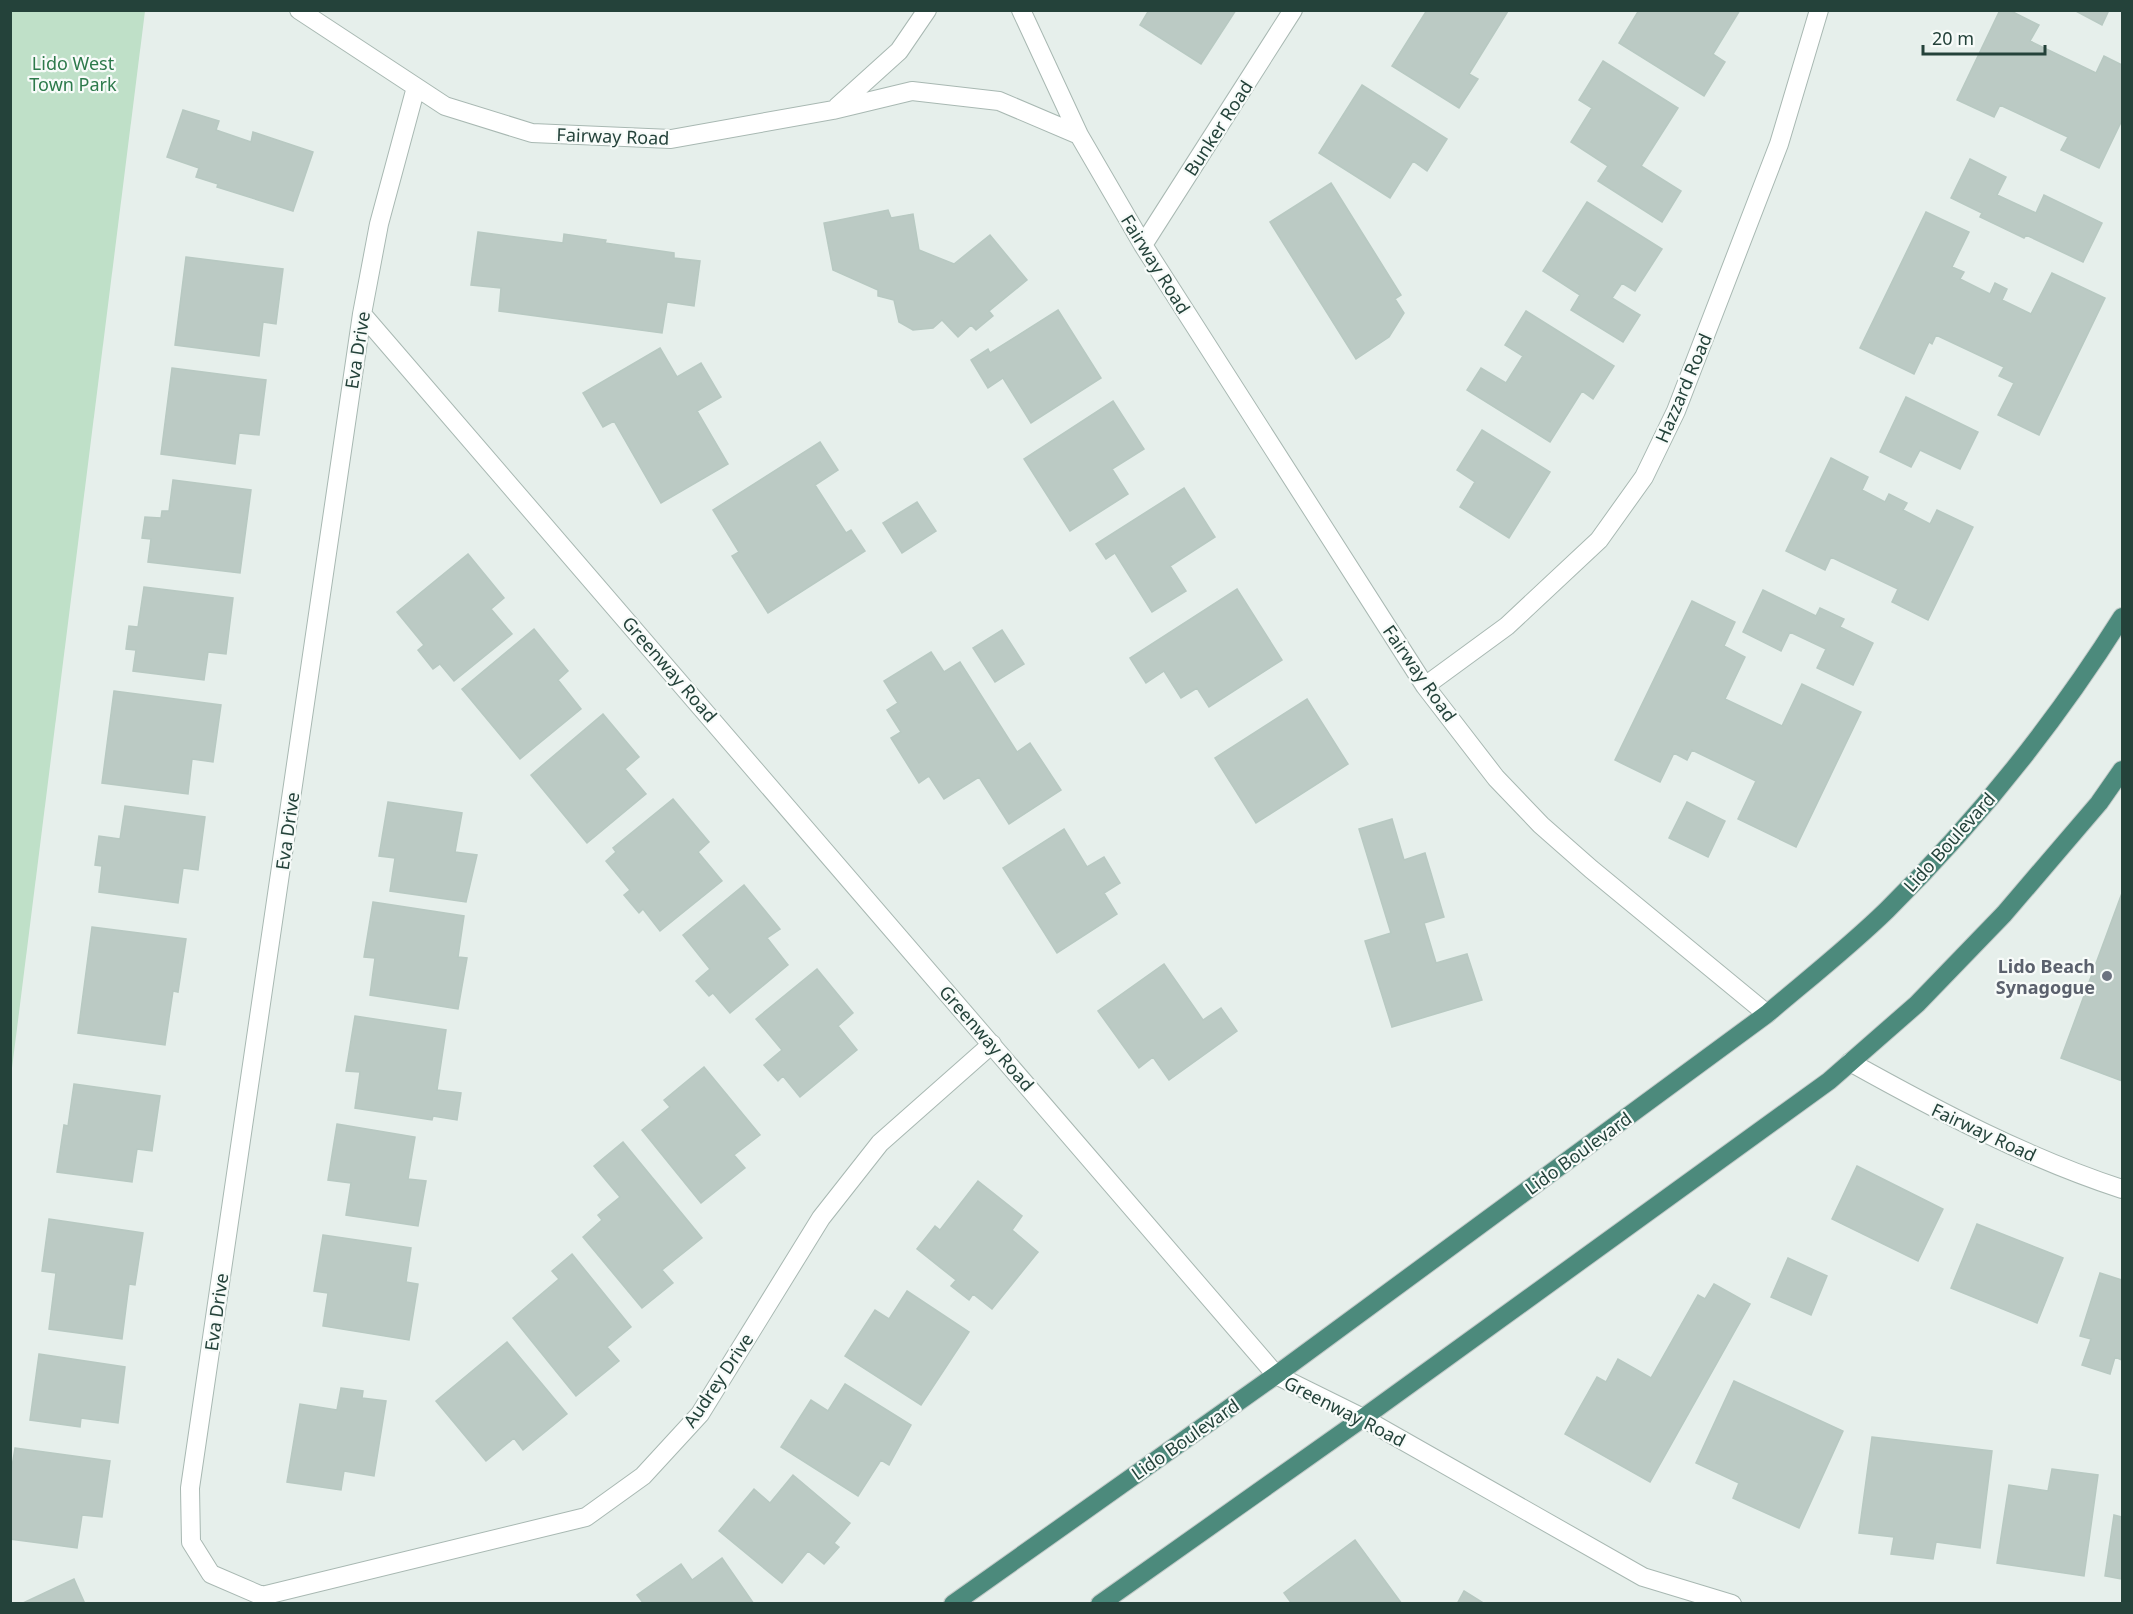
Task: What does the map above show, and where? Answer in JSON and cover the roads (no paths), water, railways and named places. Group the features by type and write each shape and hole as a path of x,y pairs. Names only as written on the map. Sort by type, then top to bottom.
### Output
{"highway":[{"name":"Lido Boulevard","path":"953,1604 1276,1375 1767,1014 1886,910 1972,818 2055,715 2122,617"},
{"path":"1100,1604 1363,1418 1819,1088 1917,1004 2004,914 2098,803 2122,770"}],"street":[{"name":"Fairway Road","path":"299,10 445,106 532,133 671,139 834,110 912,91 999,101 1079,135 1143,245 1425,686 1496,778 1541,825 1767,1014"},
{"path":"834,110 900,51 927,10"},
{"path":"1022,10 1079,135"},
{"name":"Bunker Road","path":"1143,245 1293,10"},
{"name":"Hazzard Road","path":"1425,686 1507,626 1599,540 1644,477 1680,401 1779,144 1819,10"},
{"name":"Eva Drive","path":"211,1574 191,1542 190,1488 362,314 379,224 416,87"},
{"name":"Greenway Road","path":"362,314 1276,1375 1363,1418 1643,1577 1732,1604"},
{"name":"Audrey Drive","path":"211,1574 262,1596 586,1517 643,1476 700,1414 821,1218 880,1143 992,1044"},
{"name":"Fairway Road","path":"1850,1062 1929,1107 1978,1130 2041,1159 2122,1189"}],"place":[{"name":"Lido Beach Synagogue","path":"2107,976"}],"park label":[{"name":"Lido West Town Park","path":"73,73"}]}
